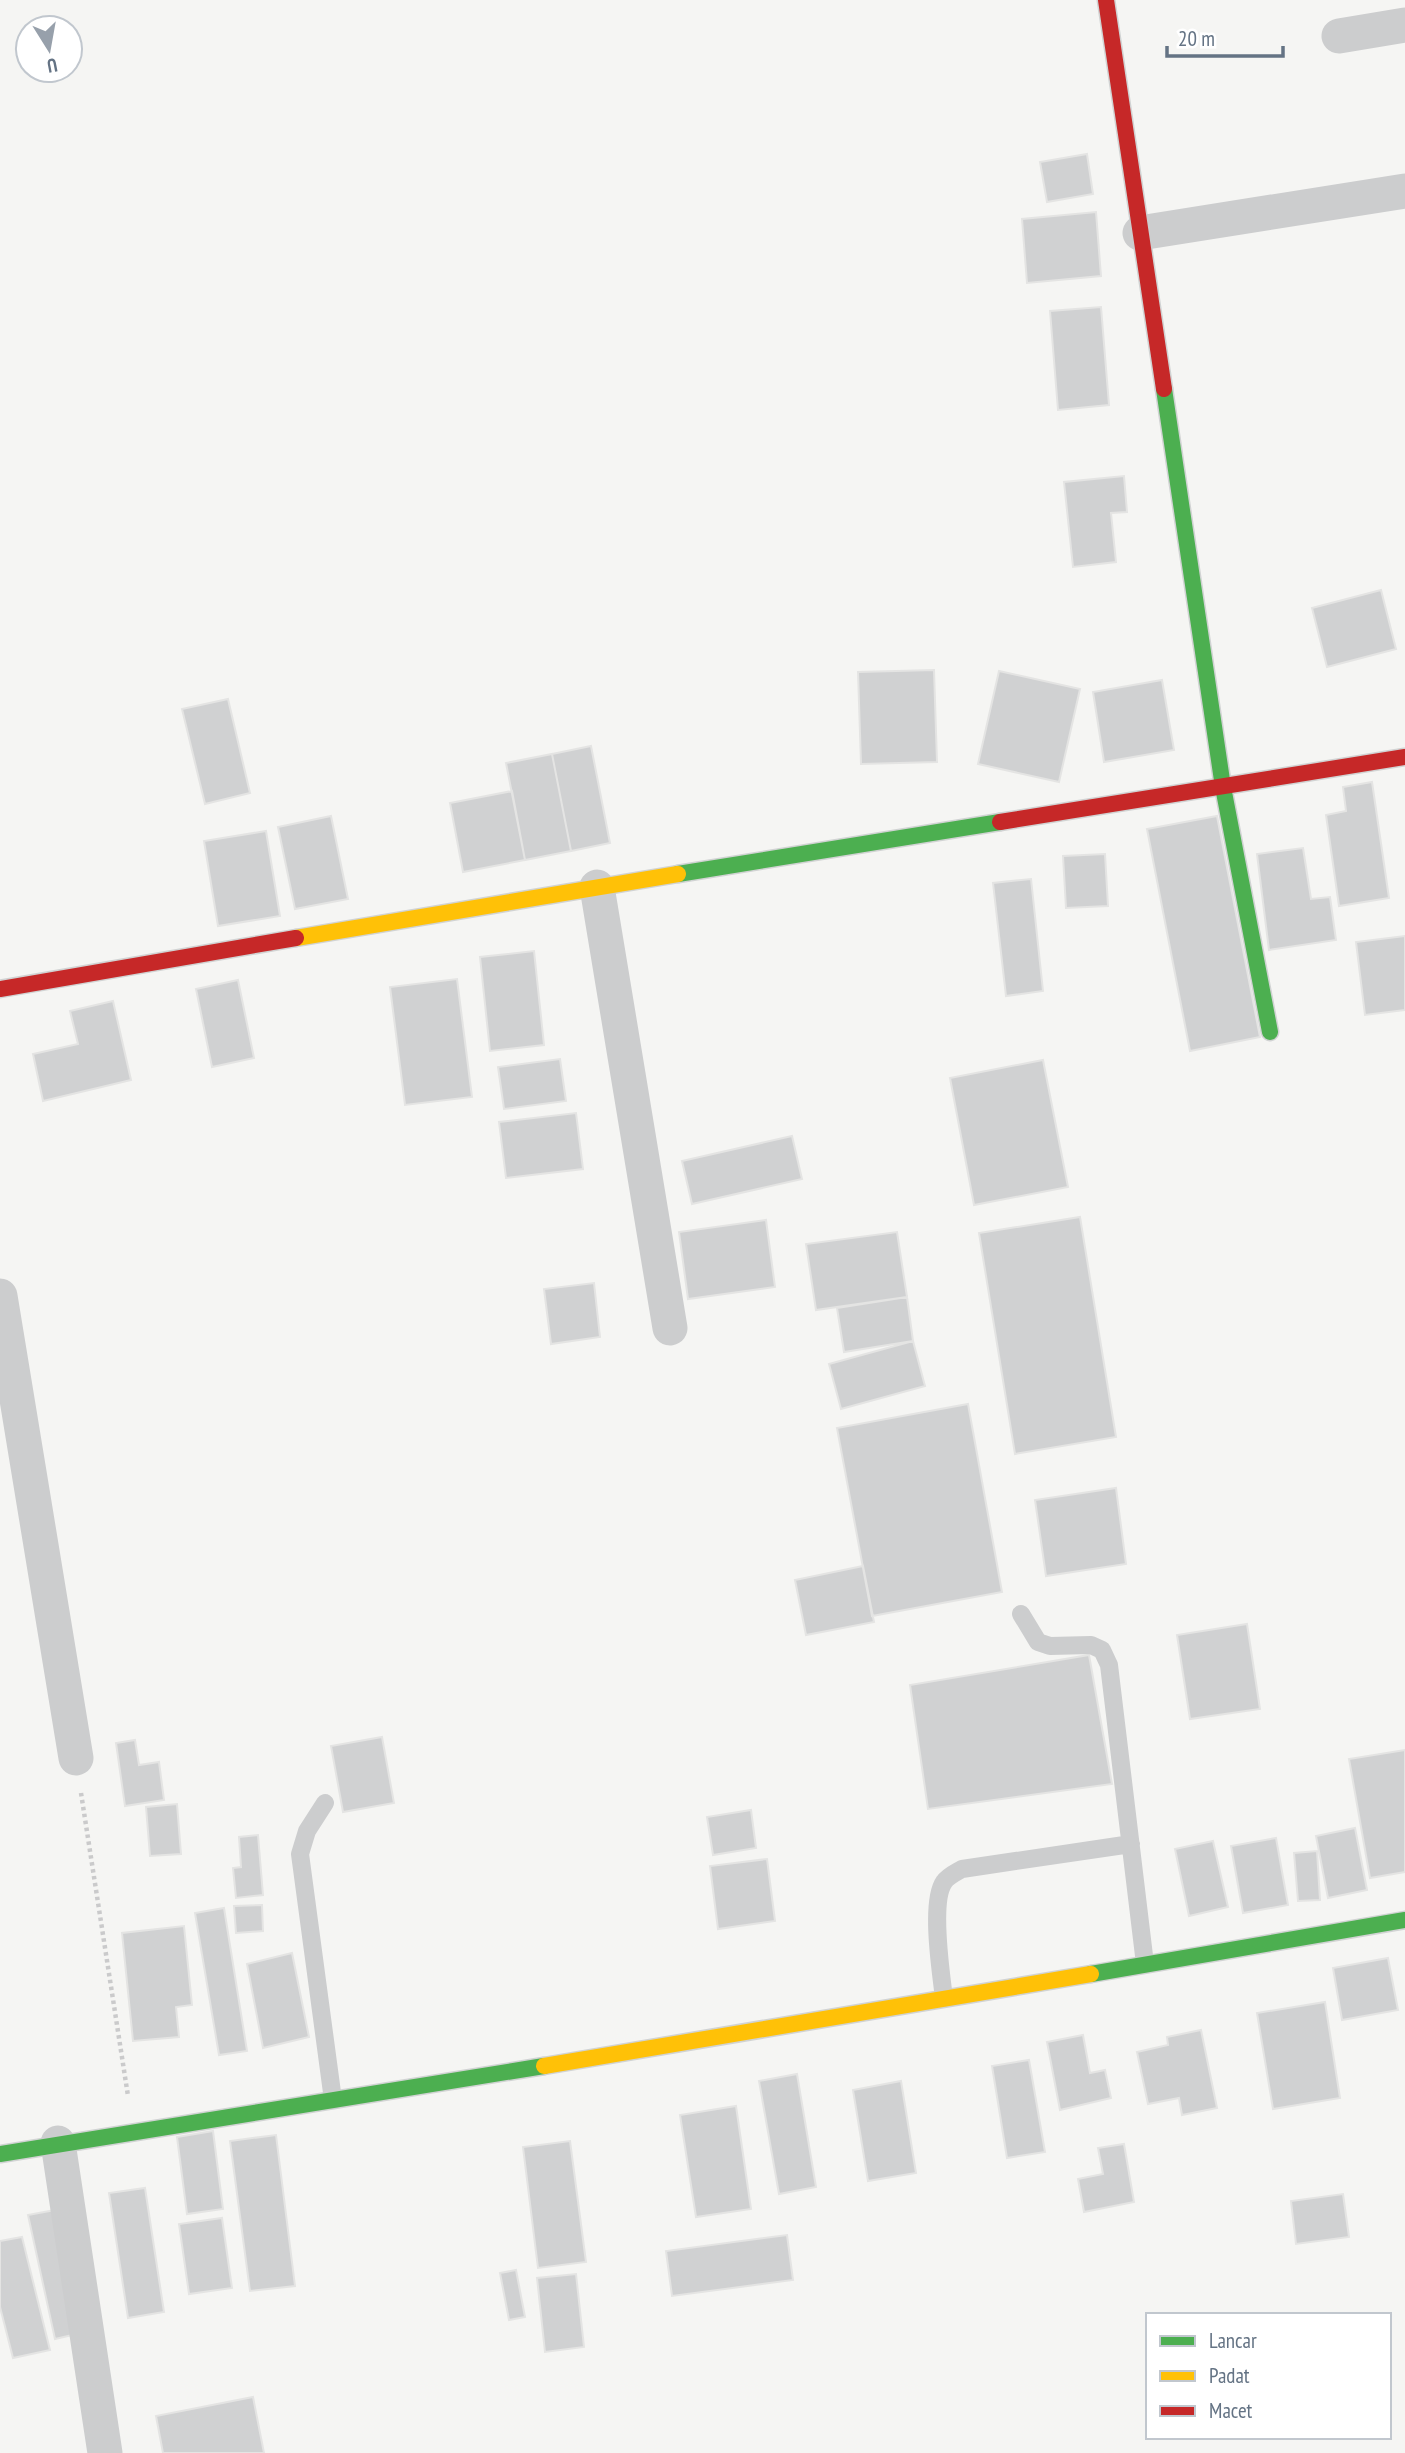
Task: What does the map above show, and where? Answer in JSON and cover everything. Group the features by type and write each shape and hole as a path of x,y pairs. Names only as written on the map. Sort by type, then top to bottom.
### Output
{"street":[{"path":"1106,0 1223,787 1270,1032"},
{"path":"1339,36 1405,25"},
{"path":"1140,233 1405,191"},
{"path":"0,989 597,887 1405,757"},
{"path":"597,887 670,1328"},
{"path":"0,1296 76,1758"},
{"path":"0,2154 572,2062 1405,1920"},
{"path":"58,2143 105,2453"}],"lane":[{"path":"1021,1614 1038,1642 1050,1646 1091,1645 1102,1650 1109,1665 1145,1964"},
{"path":"325,1803 307,1831 300,1854 333,2100"},
{"path":"944,1998 939,1962 937,1902 944,1881 962,1869 1131,1844"}],"path":[{"path":"76,1758 133,2131"}],"building":[{"path":"1087,154 1093,194 1047,202 1040,162"},
{"path":"1096,212 1101,276 1027,283 1022,219"},
{"path":"1101,307 1109,405 1058,410 1050,311"},
{"path":"1124,476 1127,512 1111,513 1116,562 1073,567 1064,482"},
{"path":"1381,590 1396,649 1327,667 1312,608"},
{"path":"934,670 937,762 861,764 858,672"},
{"path":"999,671 1080,689 1059,782 978,764"},
{"path":"1162,680 1174,750 1104,762 1093,692"},
{"path":"228,699 250,793 205,804 182,709"},
{"path":"591,746 610,843 571,851 552,754"},
{"path":"552,754 571,851 525,860 506,763"},
{"path":"1372,782 1389,898 1339,906 1326,815 1346,811 1343,787"},
{"path":"512,791 525,860 463,872 450,803"},
{"path":"331,816 348,899 295,909 278,827"},
{"path":"1217,816 1260,1037 1190,1051 1147,829"},
{"path":"266,831 280,916 218,926 204,841"},
{"path":"1303,848 1311,899 1330,897 1336,940 1269,950 1257,854"},
{"path":"1105,854 1108,906 1066,908 1063,856"},
{"path":"1031,879 1043,991 1006,996 993,883"},
{"path":"1405,936 1405,1010 1365,1015 1356,942"},
{"path":"534,951 544,1045 490,1051 480,957"},
{"path":"457,979 472,1097 405,1105 390,987"},
{"path":"238,980 254,1058 212,1067 196,989"},
{"path":"113,1001 131,1080 43,1101 33,1054 78,1044 70,1011"},
{"path":"560,1059 566,1101 504,1109 498,1067"},
{"path":"1043,1060 1068,1187 974,1205 950,1078"},
{"path":"576,1113 583,1169 506,1178 499,1122"},
{"path":"792,1136 802,1179 692,1204 682,1161"},
{"path":"1080,1217 1116,1437 1015,1454 979,1233"},
{"path":"766,1220 775,1287 688,1299 679,1232"},
{"path":"897,1232 907,1297 816,1310 806,1244"},
{"path":"594,1283 600,1337 551,1344 544,1289"},
{"path":"907,1297 913,1341 844,1352 837,1308"},
{"path":"913,1341 925,1386 841,1409 829,1364"},
{"path":"968,1404 1002,1592 872,1616 837,1428"},
{"path":"1116,1488 1126,1564 1046,1576 1035,1500"},
{"path":"863,1566 874,1622 806,1635 795,1580"},
{"path":"1247,1624 1260,1709 1190,1719 1177,1635"},
{"path":"1089,1655 1112,1784 928,1809 910,1685"},
{"path":"382,1737 394,1803 343,1812 331,1746"},
{"path":"135,1740 139,1765 159,1762 164,1800 125,1806 116,1743"},
{"path":"1405,1750 1405,1872 1370,1878 1349,1759"},
{"path":"177,1804 181,1854 150,1856 146,1807"},
{"path":"751,1810 756,1848 713,1855 707,1817"},
{"path":"1355,1828 1367,1890 1328,1898 1316,1836"},
{"path":"258,1835 263,1895 236,1898 233,1868 241,1867 239,1837"},
{"path":"1276,1838 1288,1905 1243,1913 1231,1846"},
{"path":"1213,1841 1228,1907 1189,1916 1175,1849"},
{"path":"1317,1851 1320,1900 1298,1901 1294,1853"},
{"path":"767,1859 775,1921 718,1929 710,1866"},
{"path":"262,1905 263,1931 236,1933 234,1906"},
{"path":"224,1908 247,2051 219,2055 195,1913"},
{"path":"184,1926 192,2005 176,2007 179,2037 133,2041 122,1933"},
{"path":"292,1953 309,2037 263,2048 247,1964"},
{"path":"1388,1958 1398,2010 1342,2020 1333,1968"},
{"path":"1325,2002 1340,2098 1273,2109 1257,2013"},
{"path":"1201,2030 1217,2108 1182,2115 1179,2098 1148,2104 1137,2052 1168,2045 1167,2037"},
{"path":"1083,2035 1090,2073 1105,2070 1111,2098 1060,2110 1047,2042"},
{"path":"1029,2060 1045,2152 1007,2158 992,2066"},
{"path":"797,2074 816,2187 779,2194 759,2081"},
{"path":"901,2081 916,2173 868,2181 853,2090"},
{"path":"736,2106 751,2209 696,2217 680,2115"},
{"path":"213,2131 223,2209 187,2214 177,2137"},
{"path":"276,2135 295,2286 250,2291 230,2141"},
{"path":"570,2141 586,2262 538,2268 523,2147"},
{"path":"1124,2144 1134,2202 1084,2212 1078,2179 1103,2174 1098,2148"},
{"path":"145,2188 164,2312 128,2318 109,2193"},
{"path":"1343,2194 1349,2237 1296,2244 1291,2201"},
{"path":"55,2210 81,2333 55,2339 28,2215"},
{"path":"222,2218 232,2288 189,2294 179,2224"},
{"path":"787,2235 793,2280 672,2296 666,2251"},
{"path":"22,2237 50,2350 13,2358 0,2307 0,2241"},
{"path":"516,2270 525,2317 509,2320 500,2273"},
{"path":"576,2274 584,2347 545,2352 537,2278"},
{"path":"253,2397 264,2453 163,2453 156,2416"}],"traffic: fast":[{"path":"1164,389 1223,787 1270,1032"},
{"path":"678,874 1000,822"},
{"path":"1091,1974 1405,1920"},
{"path":"0,2154 544,2066"}],"traffic: slow":[{"path":"296,938 678,874"},
{"path":"544,2066 1091,1974"}],"traffic: jam":[{"path":"1106,0 1164,389"},
{"path":"1000,822 1405,757"},
{"path":"0,989 296,938"}]}
